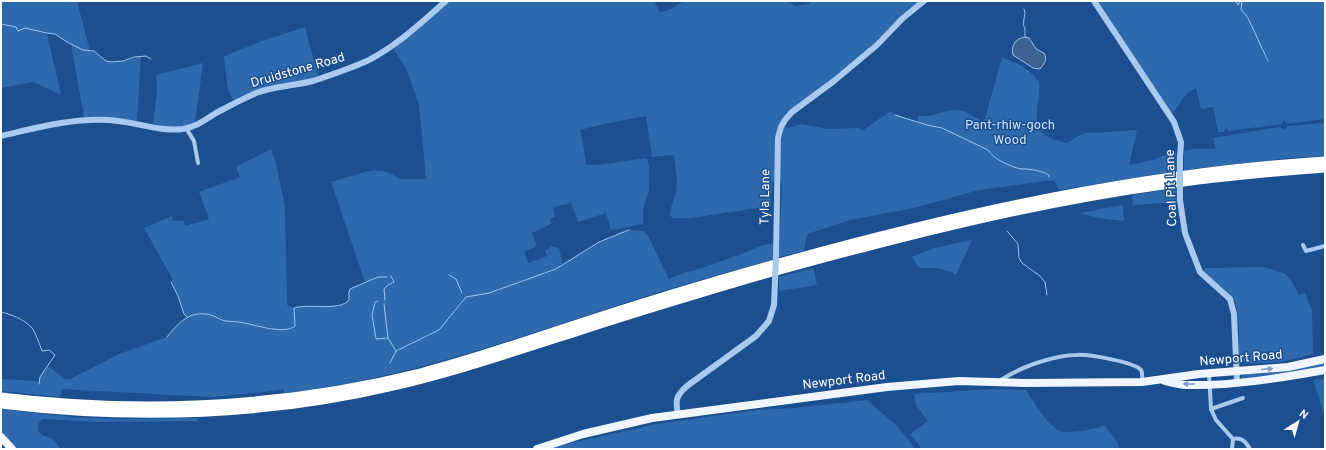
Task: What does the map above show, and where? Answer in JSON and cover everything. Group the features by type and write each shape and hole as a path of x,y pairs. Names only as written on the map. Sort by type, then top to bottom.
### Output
{"highway":[{"path":"1,397 53,403 181,406 248,402 331,391 442,367 722,279 962,216 1063,194 1138,181 1219,170 1325,161"},
{"path":"1,404 89,412 178,413 267,407 348,396 444,374 706,291 834,256 962,224 1066,201 1150,186 1224,177 1325,168"},
{"path":"1,437 12,449"}],"main road":[{"name":"Newport Road","path":"537,449 583,434 652,418 887,387 959,381 1025,383 1142,382 1236,370 1288,367 1325,360"},
{"name":"Newport Road","path":"1159,380 1185,385 1210,384 1278,378 1325,370"}],"street":[{"name":"Druidstone Road","path":"1,136 72,121 109,120 169,130 186,128 200,124 216,113 256,93 312,81 370,59 403,38 446,1"},
{"name":"Tyla Lane","path":"678,414 676,404 678,394 692,382 756,336 770,321 774,305 776,281 778,138 785,120 806,100 834,81 877,45 903,18 924,1"},
{"name":"Coal Pit Lane","path":"1094,1 1174,122 1181,142 1180,200 1184,233 1200,272 1230,299 1234,314 1237,382"},
{"path":"186,128 194,141 198,163"},
{"path":"1303,245 1306,251 1325,246"},
{"path":"998,381 1012,373 1043,361 1076,354 1102,357 1138,367 1141,371 1142,382"},
{"path":"1209,374 1211,409 1216,420 1233,439 1232,449"},
{"path":"1211,409 1243,398"},
{"path":"1233,439 1238,438 1243,440 1250,449"}],"green space":[{"path":"1,1 77,1 90,51 106,61 115,63 141,56 137,121 84,117 71,44 55,34 47,34 61,95 33,82 1,88"},
{"path":"450,1 654,1 660,12 669,10 684,1 784,1 795,6 810,4 809,1 921,1 905,12 879,41 786,115 782,120 775,179 772,184 771,206 691,218 673,218 670,216 677,186 674,155 652,157 646,116 580,130 586,165 598,165 647,158 649,167 649,190 643,209 643,224 611,230 606,213 578,222 571,203 553,207 555,217 550,218 551,224 532,233 537,246 524,252 528,263 547,256 545,250 550,248 549,246 559,248 563,264 599,242 623,231 629,230 644,231 648,236 669,279 764,245 774,243 773,260 657,293 438,362 400,372 323,388 284,393 284,389 211,397 62,389 60,397 1,391 1,379 39,382 40,377 48,366 65,379 70,379 119,354 167,337 175,327 187,317 184,314 178,296 171,282 173,280 144,228 172,216 173,221 184,221 185,226 209,219 199,192 240,177 236,167 271,149 276,163 285,207 287,305 294,308 300,306 342,305 345,303 348,299 350,289 365,282 331,182 374,170 385,171 401,179 426,179 419,104 405,66 393,49"},
{"path":"1097,1 1325,1 1325,119 1287,124 1283,121 1282,124 1228,131 1225,129 1224,132 1218,132 1213,107 1201,109 1196,88 1187,93 1172,114"},
{"path":"305,27 318,75 313,79 253,92 233,100 228,90 224,56 265,40"},
{"name":"Pant-rhiw-goch Wood","path":"1002,57 1027,69 1038,81 1038,125 1040,130 1048,137 1067,143 1079,135 1086,133 1137,130 1129,165 1152,160 1176,151 1178,171 1059,190 1054,180 979,190 914,208 850,220 807,234 804,251 779,257 782,185 780,180 780,149 784,126 788,128 801,124 828,129 858,128 862,131 889,112 918,122 918,116 929,116 950,110 964,111 984,122"},
{"path":"203,63 195,123 174,127 153,124 157,91 156,75"},
{"path":"1325,123 1325,156 1290,158 1184,170 1184,151 1194,149 1216,149 1213,138 1280,127 1283,129 1287,128 1287,126"},
{"path":"1177,188 1177,202 1133,205 1132,195"},
{"path":"1123,205 1124,221 1098,218 1080,213"},
{"path":"972,240 956,275 952,272 937,268 918,267 912,257 934,248"},
{"path":"1264,267 1286,274 1294,285 1298,295 1305,293 1312,311 1313,354 1281,362 1239,364 1239,328 1237,309 1234,301 1227,292 1203,270 1206,268"},
{"path":"813,268 817,285 779,291 779,277"},
{"path":"1325,362 1325,366 1305,370 1263,376 1241,377 1242,375 1295,369"},
{"path":"1325,379 1325,416 1313,380"},
{"path":"993,389 1026,390 1052,426 1061,431 1073,432 1105,425 1118,443 1119,449 922,449 910,434 928,421 916,405 914,394"},
{"path":"867,400 898,427 915,449 550,449 557,446 657,424 757,410 794,408"},
{"path":"1,409 72,417 125,419 197,418 198,421 102,422 43,419 38,424 38,431 42,435 53,439 61,449 17,449 1,431"}],"shaded area":[{"path":"1025,37 1029,38 1036,49 1045,55 1046,60 1040,69 1033,68 1013,55 1014,43"}],"waterway":[{"path":"1236,1 1238,5 1241,1"},
{"path":"1242,1 1241,9 1248,18 1268,61"},
{"path":"1024,9 1025,13 1023,25 1025,28 1025,37"},
{"path":"1,24 16,27 18,31 25,28 55,34 83,50 94,51 106,61 123,61 134,57 146,56 151,59"},
{"path":"895,115 942,128 988,150 997,159 1005,163 1018,168 1041,172 1049,175 1049,177"},
{"path":"390,363 396,351 439,330 466,297 489,293 556,269 599,242 629,230"},
{"path":"1007,231 1018,244 1019,258 1022,263 1040,276 1045,282 1047,295"},
{"path":"449,275 456,279 462,293"},
{"path":"385,300 384,289 394,282 391,276"},
{"path":"167,337 183,320 199,314 210,315 225,321 242,322 270,329 290,329 295,326 294,308 308,306 338,306 349,300 350,289 378,277 387,277"},
{"path":"171,282 178,296 184,314 187,317"},
{"path":"378,301 375,302 372,315 376,339 388,338"},
{"path":"384,304 388,338 396,351"},
{"path":"1,312 26,322 35,332 42,351 49,350 55,355 40,377 39,384"}]}
